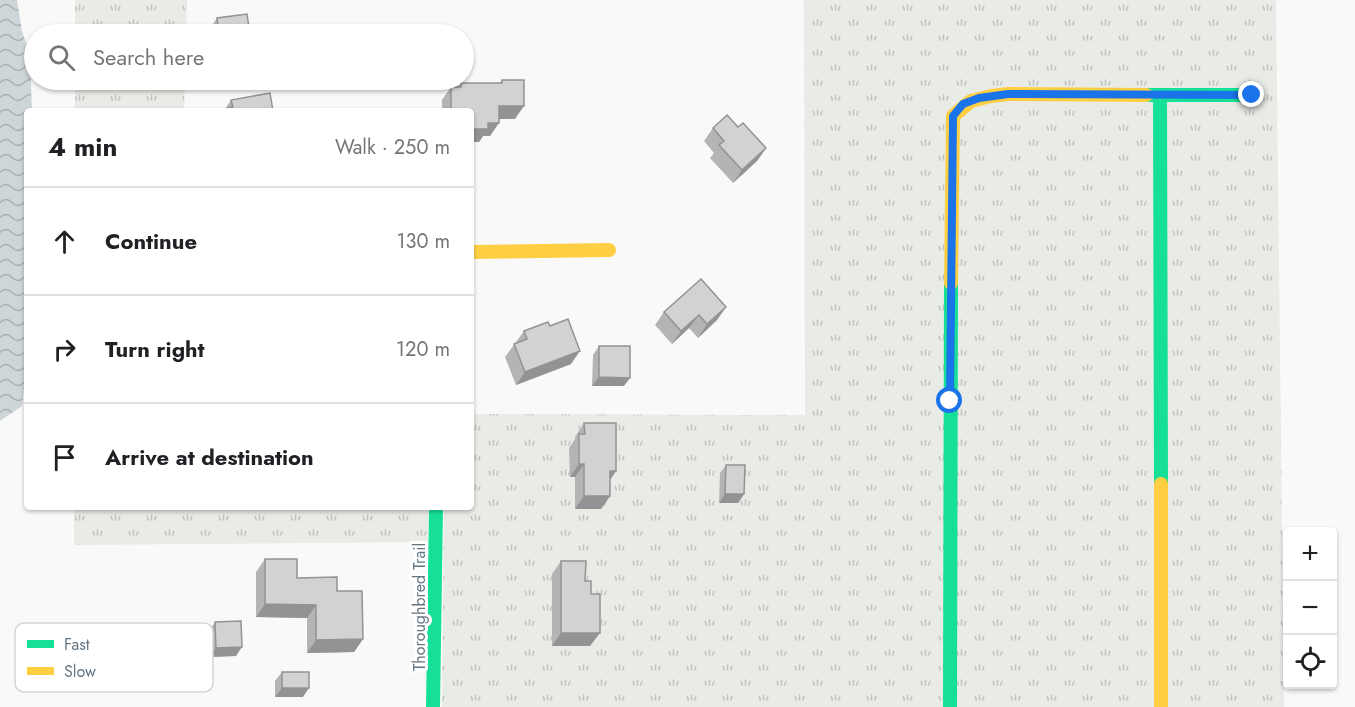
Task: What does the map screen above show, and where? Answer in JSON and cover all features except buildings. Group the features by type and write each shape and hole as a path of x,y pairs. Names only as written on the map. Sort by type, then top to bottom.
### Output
{"street":[{"path":"950,707 953,116 963,104 979,98 1008,94 1252,95"},
{"path":"1160,95 1161,707"},
{"path":"474,252 609,250"},
{"name":"Thoroughbred Trail","path":"434,707 436,510"}],"green space":[{"path":"75,0 187,0 186,24 75,24"},
{"path":"804,0 1276,0 1284,707 442,707 444,510 474,510 474,414 805,415"},
{"path":"75,90 185,90 184,108 75,108"},
{"path":"74,510 428,510 428,542 74,545"}],"water":[{"path":"0,0 17,0 24,37 24,90 31,90 32,108 24,108 24,388 22,406 0,421"}],"traffic: fast":[{"path":"1146,95 1252,95"},
{"path":"1160,95 1161,484"},
{"path":"950,707 951,283"},
{"path":"433,707 436,510"}],"traffic: slow":[{"path":"951,283 953,116 971,101 1008,94 1146,95"},
{"path":"474,252 609,250"},
{"path":"1161,484 1161,707"}],"route":[{"path":"950,401 953,116 963,104 979,98 1008,94 1252,95"}]}
